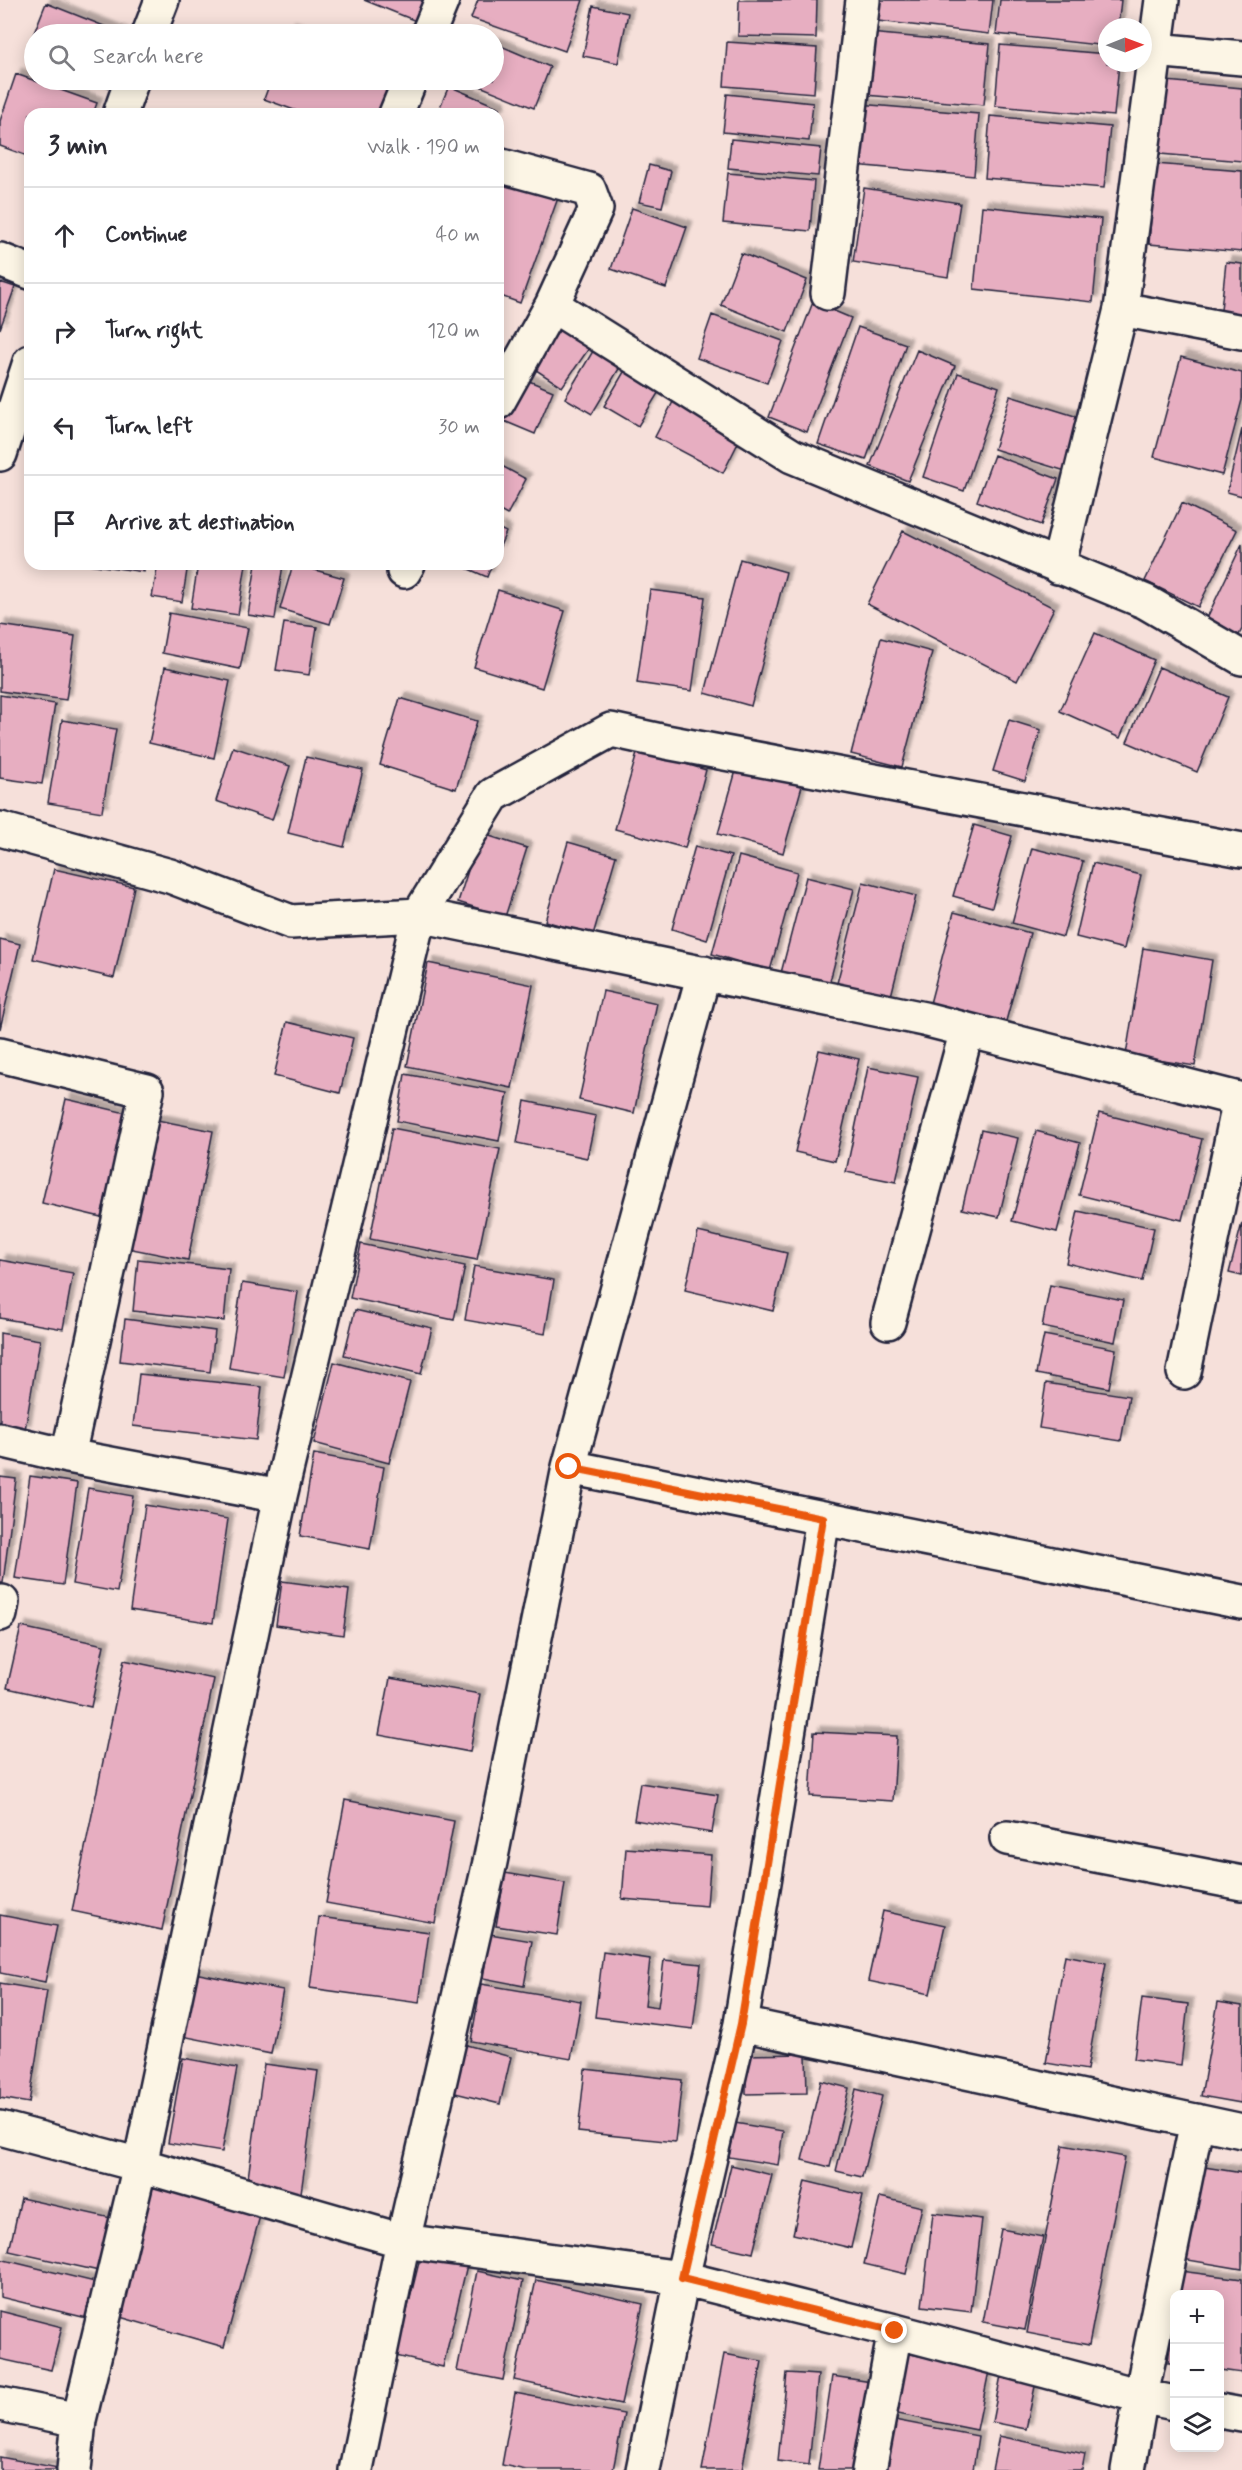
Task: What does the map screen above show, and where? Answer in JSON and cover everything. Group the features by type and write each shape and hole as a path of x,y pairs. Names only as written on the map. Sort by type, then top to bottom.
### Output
{"street":[{"path":"153,24 162,0"},
{"path":"432,24 442,0"},
{"path":"828,293 863,0"},
{"path":"1058,567 1121,309 1162,0"},
{"path":"1155,50 1242,58"},
{"path":"122,108 128,90"},
{"path":"398,108 406,90"},
{"path":"504,167 589,190 596,209 552,305 504,391"},
{"path":"0,260 24,270"},
{"path":"552,305 792,456 1146,602 1242,658"},
{"path":"1121,309 1242,332"},
{"path":"0,454 24,380"},
{"path":"74,2470 79,2420 140,2165 280,1496 419,915 493,795 611,730 1242,850"},
{"path":"0,829 170,876 291,922 419,915 924,1019 1241,1100 1184,1372"},
{"path":"356,2470 403,2241 490,1862 569,1467 704,973"},
{"path":"888,1322 967,1030"},
{"path":"0,1055 147,1091 68,1456"},
{"path":"0,1440 68,1456 280,1496"},
{"path":"569,1467 1242,1602"},
{"path":"643,2470 682,2278 741,2024 823,1518"},
{"path":"1007,1838 1242,1883"},
{"path":"741,2024 1242,2131"},
{"path":"1128,2470 1197,2121"},
{"path":"0,2128 140,2165 403,2241 682,2278 1170,2402"},
{"path":"869,2470 895,2331"},
{"path":"0,2404 79,2420"},
{"path":"1224,2412 1242,2415"}],"building":[{"path":"364,0 424,0 416,21"},
{"path":"478,0 583,0 565,51 504,30 504,24 488,24 471,18"},
{"path":"739,0 817,0 816,38 738,36"},
{"path":"880,0 993,0 989,34 878,21"},
{"path":"1000,0 1121,0 1119,18 1098,18 1098,45 996,34"},
{"path":"46,3 99,24 38,24"},
{"path":"593,6 628,13 618,63 583,56"},
{"path":"869,33 990,44 984,105 865,95"},
{"path":"727,42 817,48 814,93 724,86"},
{"path":"1000,45 1098,53 1098,72 1118,72 1114,116 995,106"},
{"path":"504,47 550,67 534,108 490,90 504,90"},
{"path":"16,74 24,77 24,90 61,90 97,103 95,108 24,108 24,155 0,146 0,121"},
{"path":"1166,81 1242,88 1242,161 1160,154"},
{"path":"267,90 389,90 383,108 289,108 264,99"},
{"path":"447,90 458,90 500,108 440,108"},
{"path":"727,94 813,103 809,141 723,132"},
{"path":"859,104 979,114 974,176 854,165"},
{"path":"990,116 1110,127 1104,188 985,178"},
{"path":"731,139 821,148 818,176 728,168"},
{"path":"1155,164 1242,171 1242,252 1149,244"},
{"path":"649,165 671,171 662,207 639,202"},
{"path":"728,173 814,181 810,231 723,223"},
{"path":"504,179 558,198 520,303 504,297"},
{"path":"864,188 960,203 948,277 853,262"},
{"path":"982,206 1101,219 1093,302 974,289"},
{"path":"632,208 687,227 666,288 611,269"},
{"path":"741,253 807,280 787,332 721,305"},
{"path":"1226,262 1242,264 1242,321 1220,319"},
{"path":"0,282 15,287 0,329"},
{"path":"813,302 851,318 807,432 769,417"},
{"path":"712,315 783,341 767,383 697,358"},
{"path":"563,325 592,344 562,387 533,368"},
{"path":"858,327 906,344 866,460 818,444"},
{"path":"596,346 623,362 592,414 565,398"},
{"path":"917,350 955,366 908,481 870,466"},
{"path":"1181,357 1242,373 1242,400 1222,475 1154,457"},
{"path":"628,365 663,385 638,426 604,406"},
{"path":"958,373 999,387 964,491 923,477"},
{"path":"522,378 553,391 535,434 504,421"},
{"path":"1010,396 1088,420 1072,473 994,449"},
{"path":"675,398 743,433 723,473 655,437"},
{"path":"1242,429 1242,496 1227,492"},
{"path":"994,455 1058,479 1041,525 977,501"},
{"path":"504,467 526,479 507,515 504,513"},
{"path":"1182,503 1237,530 1198,607 1145,581"},
{"path":"903,531 1054,608 1017,681 867,604"},
{"path":"1242,544 1242,629 1239,635 1206,620"},
{"path":"740,559 786,572 751,706 705,693"},
{"path":"157,570 187,570 182,602 152,597"},
{"path":"197,570 245,570 238,615 191,608"},
{"path":"255,570 282,570 275,619 248,615"},
{"path":"291,570 315,570 344,578 330,624 280,609"},
{"path":"471,570 490,570 487,577"},
{"path":"498,590 565,611 542,688 474,667"},
{"path":"650,590 705,597 692,691 637,683"},
{"path":"169,613 248,628 240,669 162,653"},
{"path":"284,623 317,627 309,675 276,670"},
{"path":"0,625 75,636 66,700 0,691"},
{"path":"1095,633 1154,660 1120,738 1060,711"},
{"path":"881,638 932,652 902,767 851,754"},
{"path":"165,667 230,681 214,758 149,743"},
{"path":"1159,667 1228,697 1197,772 1127,742"},
{"path":"0,695 55,704 42,784 0,778"},
{"path":"400,698 477,721 456,789 380,765"},
{"path":"62,720 116,729 102,812 48,803"},
{"path":"1009,720 1041,730 1025,781 993,771"},
{"path":"233,747 290,766 272,820 216,801"},
{"path":"638,750 706,770 685,848 615,829"},
{"path":"306,757 363,770 344,847 288,833"},
{"path":"737,767 802,786 783,853 718,834"},
{"path":"974,825 1012,836 992,907 953,896"},
{"path":"480,833 527,848 505,917 458,902"},
{"path":"568,842 616,856 593,935 545,921"},
{"path":"695,846 731,856 707,940 672,929"},
{"path":"1032,848 1083,861 1063,937 1012,923"},
{"path":"739,856 797,872 770,971 712,954"},
{"path":"1093,863 1141,875 1124,949 1076,937"},
{"path":"54,869 134,887 114,978 33,959"},
{"path":"806,877 854,889 829,985 781,973"},
{"path":"863,882 916,896 890,1000 836,987"},
{"path":"954,912 1030,933 1003,1032 928,1011"},
{"path":"0,939 20,944 0,1029"},
{"path":"1143,948 1212,960 1195,1066 1126,1055"},
{"path":"428,963 533,985 512,1088 407,1066"},
{"path":"603,991 657,1003 634,1113 579,1100"},
{"path":"287,1022 353,1038 340,1093 274,1076"},
{"path":"819,1050 859,1059 835,1161 795,1152"},
{"path":"868,1067 918,1077 896,1182 846,1172"},
{"path":"405,1074 508,1093 499,1141 397,1121"},
{"path":"66,1099 126,1113 101,1217 42,1203"},
{"path":"525,1101 596,1116 587,1158 517,1143"},
{"path":"1099,1113 1202,1139 1182,1220 1079,1195"},
{"path":"152,1119 213,1131 188,1260 127,1248"},
{"path":"392,1128 500,1149 477,1260 370,1239"},
{"path":"981,1130 1018,1138 999,1217 962,1209"},
{"path":"1036,1131 1080,1143 1057,1232 1012,1221"},
{"path":"1078,1211 1154,1228 1142,1281 1066,1263"},
{"path":"1242,1223 1242,1276 1229,1273"},
{"path":"698,1232 787,1253 773,1311 685,1290"},
{"path":"361,1244 465,1266 454,1320 350,1298"},
{"path":"138,1259 229,1269 224,1321 133,1311"},
{"path":"0,1260 73,1273 63,1329 0,1318"},
{"path":"474,1266 554,1280 545,1334 465,1320"},
{"path":"242,1283 298,1292 284,1377 229,1368"},
{"path":"1050,1285 1123,1300 1115,1342 1042,1327"},
{"path":"355,1310 432,1328 421,1374 344,1355"},
{"path":"125,1319 215,1331 210,1372 120,1361"},
{"path":"0,1333 40,1340 25,1430 0,1426"},
{"path":"1044,1335 1116,1349 1109,1388 1036,1374"},
{"path":"334,1362 410,1382 389,1463 314,1443"},
{"path":"139,1374 262,1387 256,1440 133,1426"},
{"path":"1046,1383 1129,1396 1121,1441 1039,1428"},
{"path":"314,1454 384,1467 370,1549 300,1536"},
{"path":"30,1476 77,1483 63,1585 15,1578"},
{"path":"0,1477 16,1479 3,1583 0,1583"},
{"path":"88,1488 133,1496 117,1592 72,1584"},
{"path":"145,1505 228,1519 213,1623 130,1610"},
{"path":"282,1581 349,1590 343,1635 276,1625"},
{"path":"21,1627 104,1645 91,1707 7,1688"},
{"path":"124,1660 214,1679 162,1930 72,1911"},
{"path":"390,1678 480,1694 470,1752 379,1735"},
{"path":"814,1732 897,1736 893,1801 810,1796"},
{"path":"640,1783 718,1795 712,1833 634,1820"},
{"path":"345,1800 454,1821 435,1923 326,1903"},
{"path":"626,1848 711,1855 707,1906 622,1899"},
{"path":"505,1873 565,1883 557,1935 496,1926"},
{"path":"883,1911 945,1925 930,1994 868,1981"},
{"path":"0,1915 57,1926 45,1982 0,1973"},
{"path":"319,1917 429,1932 419,2003 310,1988"},
{"path":"490,1934 532,1941 524,1986 483,1978"},
{"path":"603,1952 650,1959 645,2005 658,2007 664,1960 701,1964 693,2029 595,2017"},
{"path":"1065,1955 1106,1963 1087,2070 1046,2063"},
{"path":"194,1973 283,1990 271,2054 182,2036"},
{"path":"0,1983 47,1991 29,2103 0,2098"},
{"path":"481,1984 581,2001 571,2059 471,2041"},
{"path":"1142,1998 1188,2004 1181,2065 1134,2059"},
{"path":"1218,2002 1242,2006 1241,2103 1201,2096"},
{"path":"459,2043 511,2057 500,2104 447,2091"},
{"path":"806,2054 807,2093 746,2094 746,2055"},
{"path":"183,2058 237,2068 222,2152 168,2143"},
{"path":"264,2064 318,2071 301,2193 247,2185"},
{"path":"585,2069 682,2080 675,2142 578,2132"},
{"path":"821,2081 849,2088 830,2167 802,2160"},
{"path":"856,2089 882,2096 862,2177 836,2171"},
{"path":"735,2123 783,2131 778,2165 729,2157"},
{"path":"1063,2145 1125,2157 1089,2345 1027,2333"},
{"path":"731,2165 772,2175 753,2253 712,2244"},
{"path":"1198,2166 1242,2173 1242,2269 1182,2259"},
{"path":"805,2181 863,2195 851,2248 793,2234"},
{"path":"149,2185 260,2216 224,2347 113,2315"},
{"path":"880,2197 922,2207 906,2274 864,2264"},
{"path":"21,2198 120,2220 108,2273 9,2251"},
{"path":"933,2213 982,2219 971,2312 922,2306"},
{"path":"1001,2229 1043,2237 1025,2330 983,2322"},
{"path":"421,2254 467,2265 443,2367 396,2356"},
{"path":"0,2259 95,2282 87,2318 0,2297"},
{"path":"477,2271 523,2281 503,2380 457,2371"},
{"path":"1180,2271 1242,2279 1242,2373 1224,2371 1224,2290 1178,2290"},
{"path":"536,2280 643,2304 621,2404 514,2380"},
{"path":"0,2311 62,2327 51,2370 0,2359"},
{"path":"906,2353 989,2371 977,2430 893,2413"},
{"path":"724,2354 762,2361 742,2470 702,2470"},
{"path":"1002,2370 1037,2377 1026,2429 992,2422"},
{"path":"787,2373 818,2375 809,2465 778,2461"},
{"path":"832,2376 878,2383 864,2470 818,2470"},
{"path":"515,2393 624,2414 613,2470 526,2470 502,2465"},
{"path":"889,2419 978,2436 973,2470 880,2470"},
{"path":"999,2436 1085,2454 1082,2470 992,2470"},
{"path":"0,2457 64,2469 64,2470 0,2470"}],"route":[{"path":"569,1467 823,1518 741,2024 682,2278 895,2331"}]}
